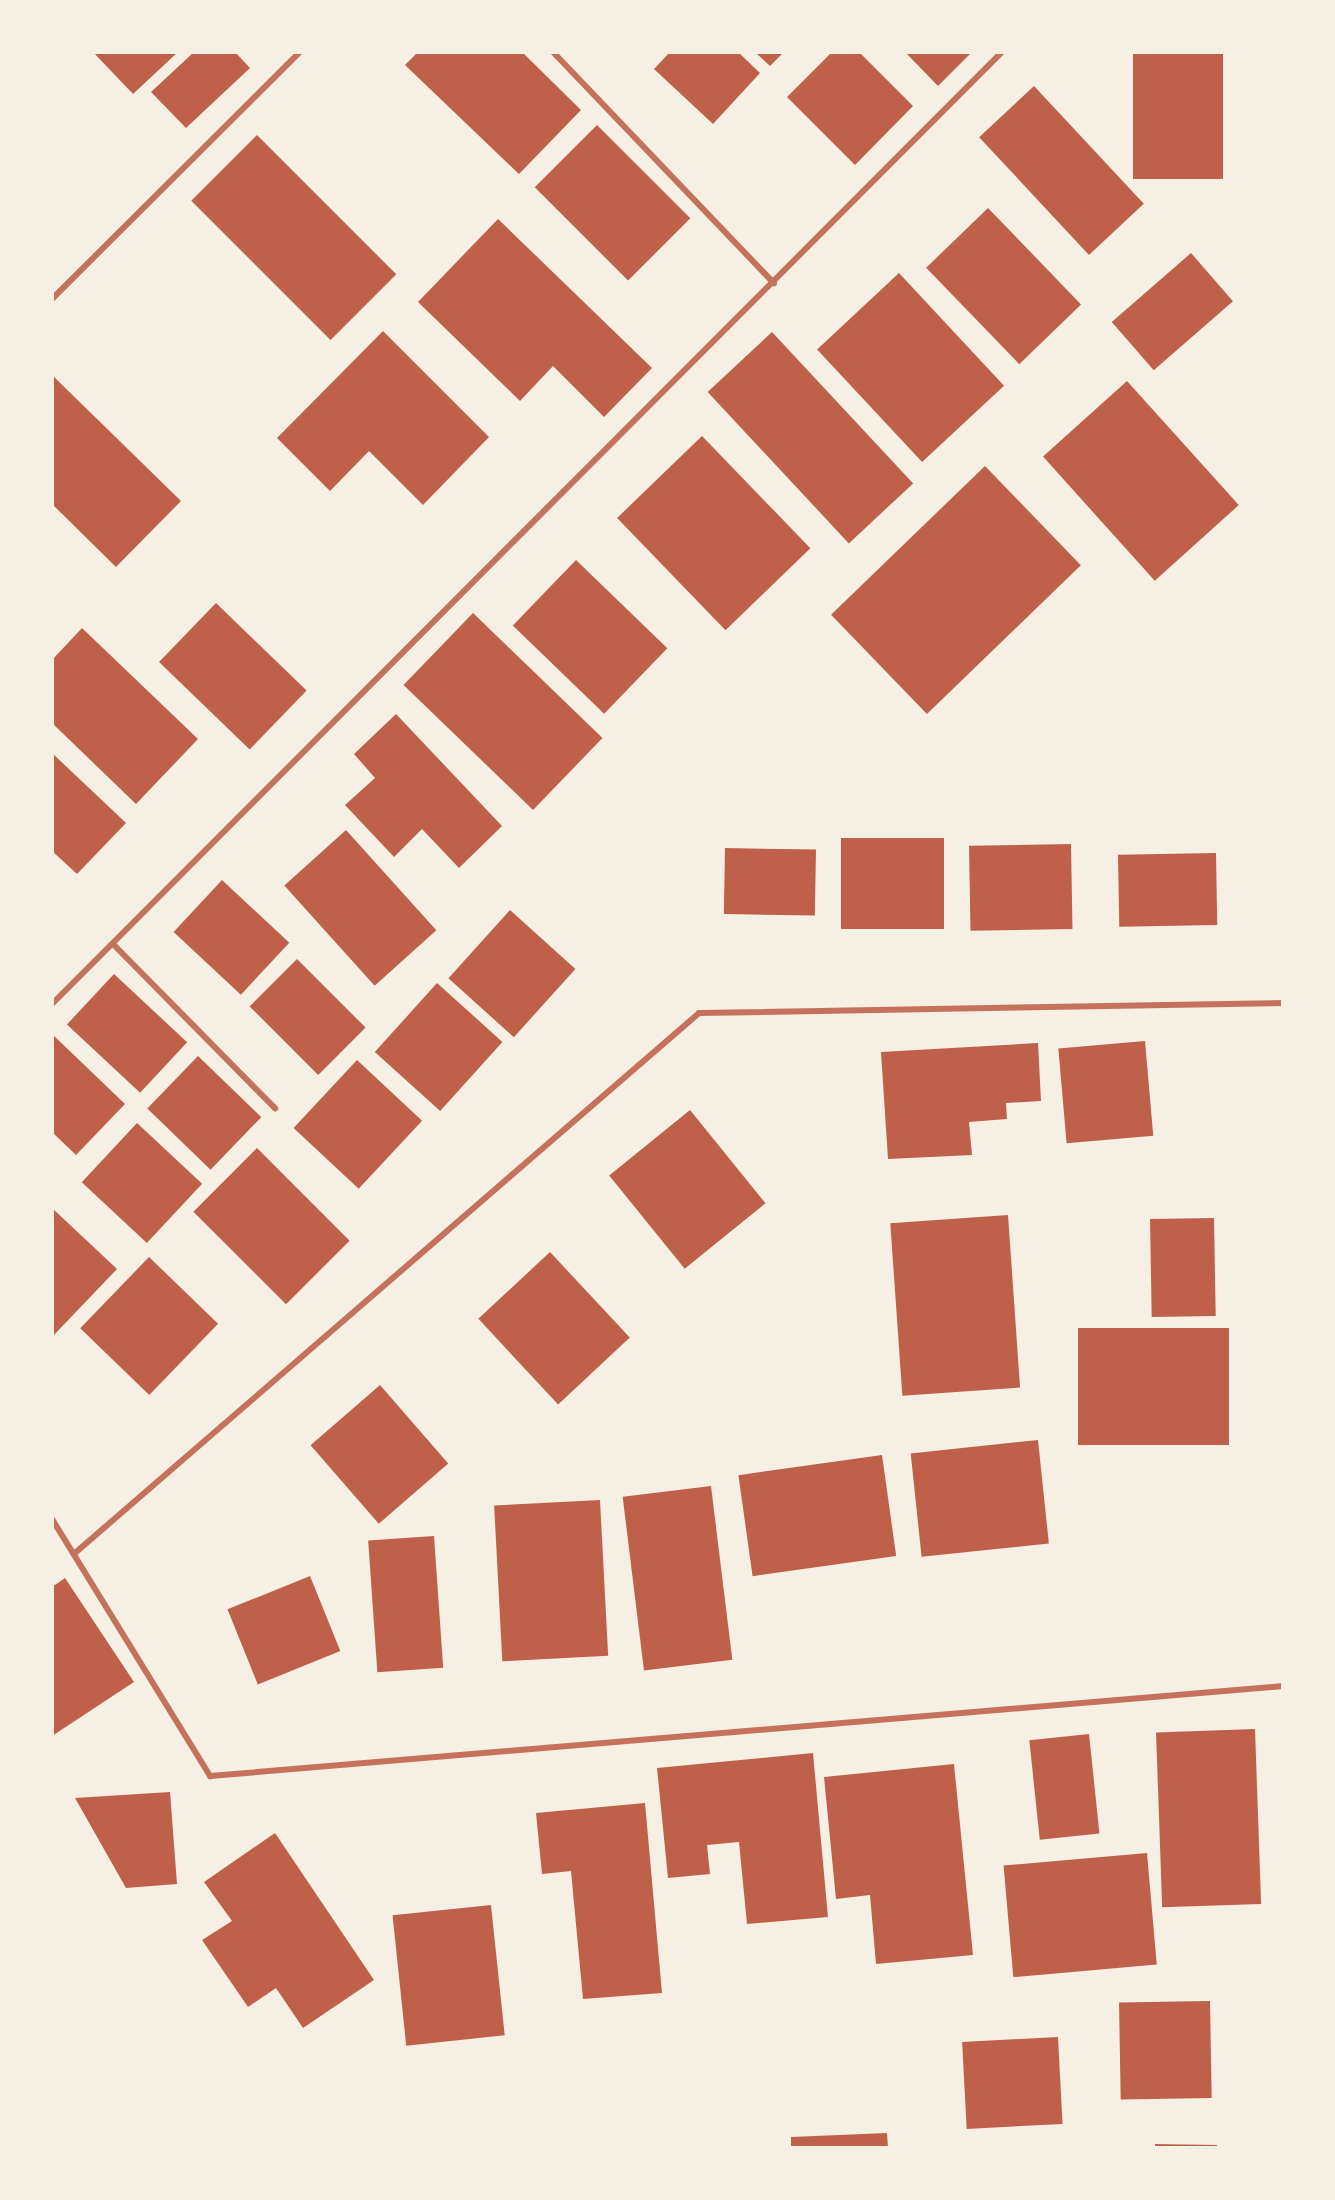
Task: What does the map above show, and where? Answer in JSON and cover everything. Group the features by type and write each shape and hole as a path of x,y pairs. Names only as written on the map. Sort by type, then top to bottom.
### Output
{"lane":[{"path":"52,299 300,52"},
{"path":"553,52 774,283"},
{"path":"52,1004 1002,52"},
{"path":"113,944 275,1108"},
{"path":"75,1553 699,1013 1283,1003"},
{"path":"52,1519 210,1776 1283,1686"}],"building":[{"path":"93,52 178,52 133,94"},
{"path":"194,52 235,52 250,68 186,128 151,92"},
{"path":"418,52 522,52 581,110 519,174 405,65"},
{"path":"670,52 738,52 760,73 713,124 654,69"},
{"path":"755,52 784,52 770,66"},
{"path":"832,52 859,52 913,106 855,165 787,97"},
{"path":"905,52 972,52 938,86"},
{"path":"1133,52 1223,52 1223,179 1133,179"},
{"path":"1034,86 1144,204 1089,255 979,137"},
{"path":"597,125 690,218 628,281 535,187"},
{"path":"257,135 396,274 331,340 191,201"},
{"path":"988,208 1081,304 1019,364 926,268"},
{"path":"498,219 652,368 604,417 553,366 520,401 418,302"},
{"path":"1191,253 1233,301 1154,370 1112,322"},
{"path":"899,273 1004,386 922,462 817,349"},
{"path":"383,331 489,437 423,505 369,451 330,491 277,438"},
{"path":"772,332 913,483 849,543 708,392"},
{"path":"52,375 181,501 116,567 52,504"},
{"path":"1127,381 1239,505 1155,581 1043,457"},
{"path":"702,436 810,548 725,630 617,518"},
{"path":"985,466 1081,565 927,714 831,615"},
{"path":"576,560 667,648 604,714 513,625"},
{"path":"216,603 307,691 250,750 159,662"},
{"path":"473,613 602,738 533,810 404,685"},
{"path":"82,628 198,739 136,804 52,723 52,660"},
{"path":"396,714 502,826 459,868 422,829 394,857 345,805 375,778 354,754"},
{"path":"52,753 126,823 77,874 52,851"},
{"path":"346,830 436,930 375,986 284,886"},
{"path":"841,838 944,838 944,929 841,929"},
{"path":"1071,844 1072,929 970,931 969,846"},
{"path":"725,848 816,850 815,916 724,914"},
{"path":"1216,853 1217,925 1119,927 1118,855"},
{"path":"222,880 289,943 241,995 174,932"},
{"path":"510,910 575,969 514,1037 448,978"},
{"path":"297,959 366,1028 318,1075 250,1006"},
{"path":"114,974 187,1042 140,1093 67,1024"},
{"path":"437,983 502,1042 440,1111 375,1052"},
{"path":"52,1034 125,1104 76,1155 52,1132"},
{"path":"1145,1041 1153,1136 1067,1143 1058,1049"},
{"path":"1038,1043 1041,1101 1006,1103 1007,1119 969,1122 972,1155 888,1159 881,1052"},
{"path":"198,1056 261,1117 211,1170 147,1109"},
{"path":"357,1060 422,1121 359,1189 294,1128"},
{"path":"690,1110 766,1203 685,1269 609,1175"},
{"path":"137,1123 202,1184 147,1243 82,1182"},
{"path":"257,1148 350,1241 286,1304 193,1212"},
{"path":"52,1208 117,1269 52,1337"},
{"path":"1008,1215 1020,1388 902,1396 890,1223"},
{"path":"1214,1218 1216,1316 1152,1317 1150,1219"},
{"path":"550,1252 630,1338 558,1404 478,1319"},
{"path":"149,1257 218,1324 149,1395 80,1328"},
{"path":"1078,1328 1229,1328 1229,1445 1078,1445"},
{"path":"380,1385 448,1463 379,1524 311,1445"},
{"path":"1038,1440 1049,1543 922,1557 911,1453"},
{"path":"882,1455 896,1556 753,1576 738,1475"},
{"path":"711,1486 732,1660 644,1671 623,1497"},
{"path":"600,1500 608,1656 502,1661 494,1506"},
{"path":"434,1536 443,1668 377,1672 368,1541"},
{"path":"310,1576 340,1651 258,1684 227,1609"},
{"path":"65,1578 134,1682 52,1736 52,1587"},
{"path":"1255,1729 1261,1904 1162,1907 1156,1732"},
{"path":"1089,1734 1099,1833 1040,1840 1029,1740"},
{"path":"813,1753 828,1917 747,1924 739,1842 707,1845 710,1874 668,1878 657,1768"},
{"path":"954,1764 973,1955 876,1964 870,1895 836,1899 824,1777"},
{"path":"170,1792 177,1884 126,1888 75,1798"},
{"path":"645,1803 662,1993 583,1999 571,1871 542,1874 536,1813"},
{"path":"275,1833 374,1980 303,2028 276,1988 248,2007 202,1940 232,1921 204,1882"},
{"path":"1147,1853 1157,1965 1013,1977 1004,1866"},
{"path":"491,1905 505,2035 406,2046 393,1915"},
{"path":"1210,2001 1212,2098 1121,2100 1119,2003"},
{"path":"1058,2037 1063,2124 967,2129 962,2042"},
{"path":"887,2133 888,2148 791,2148 791,2137"},
{"path":"1155,2144 1217,2145 1217,2148 1155,2148"}]}
